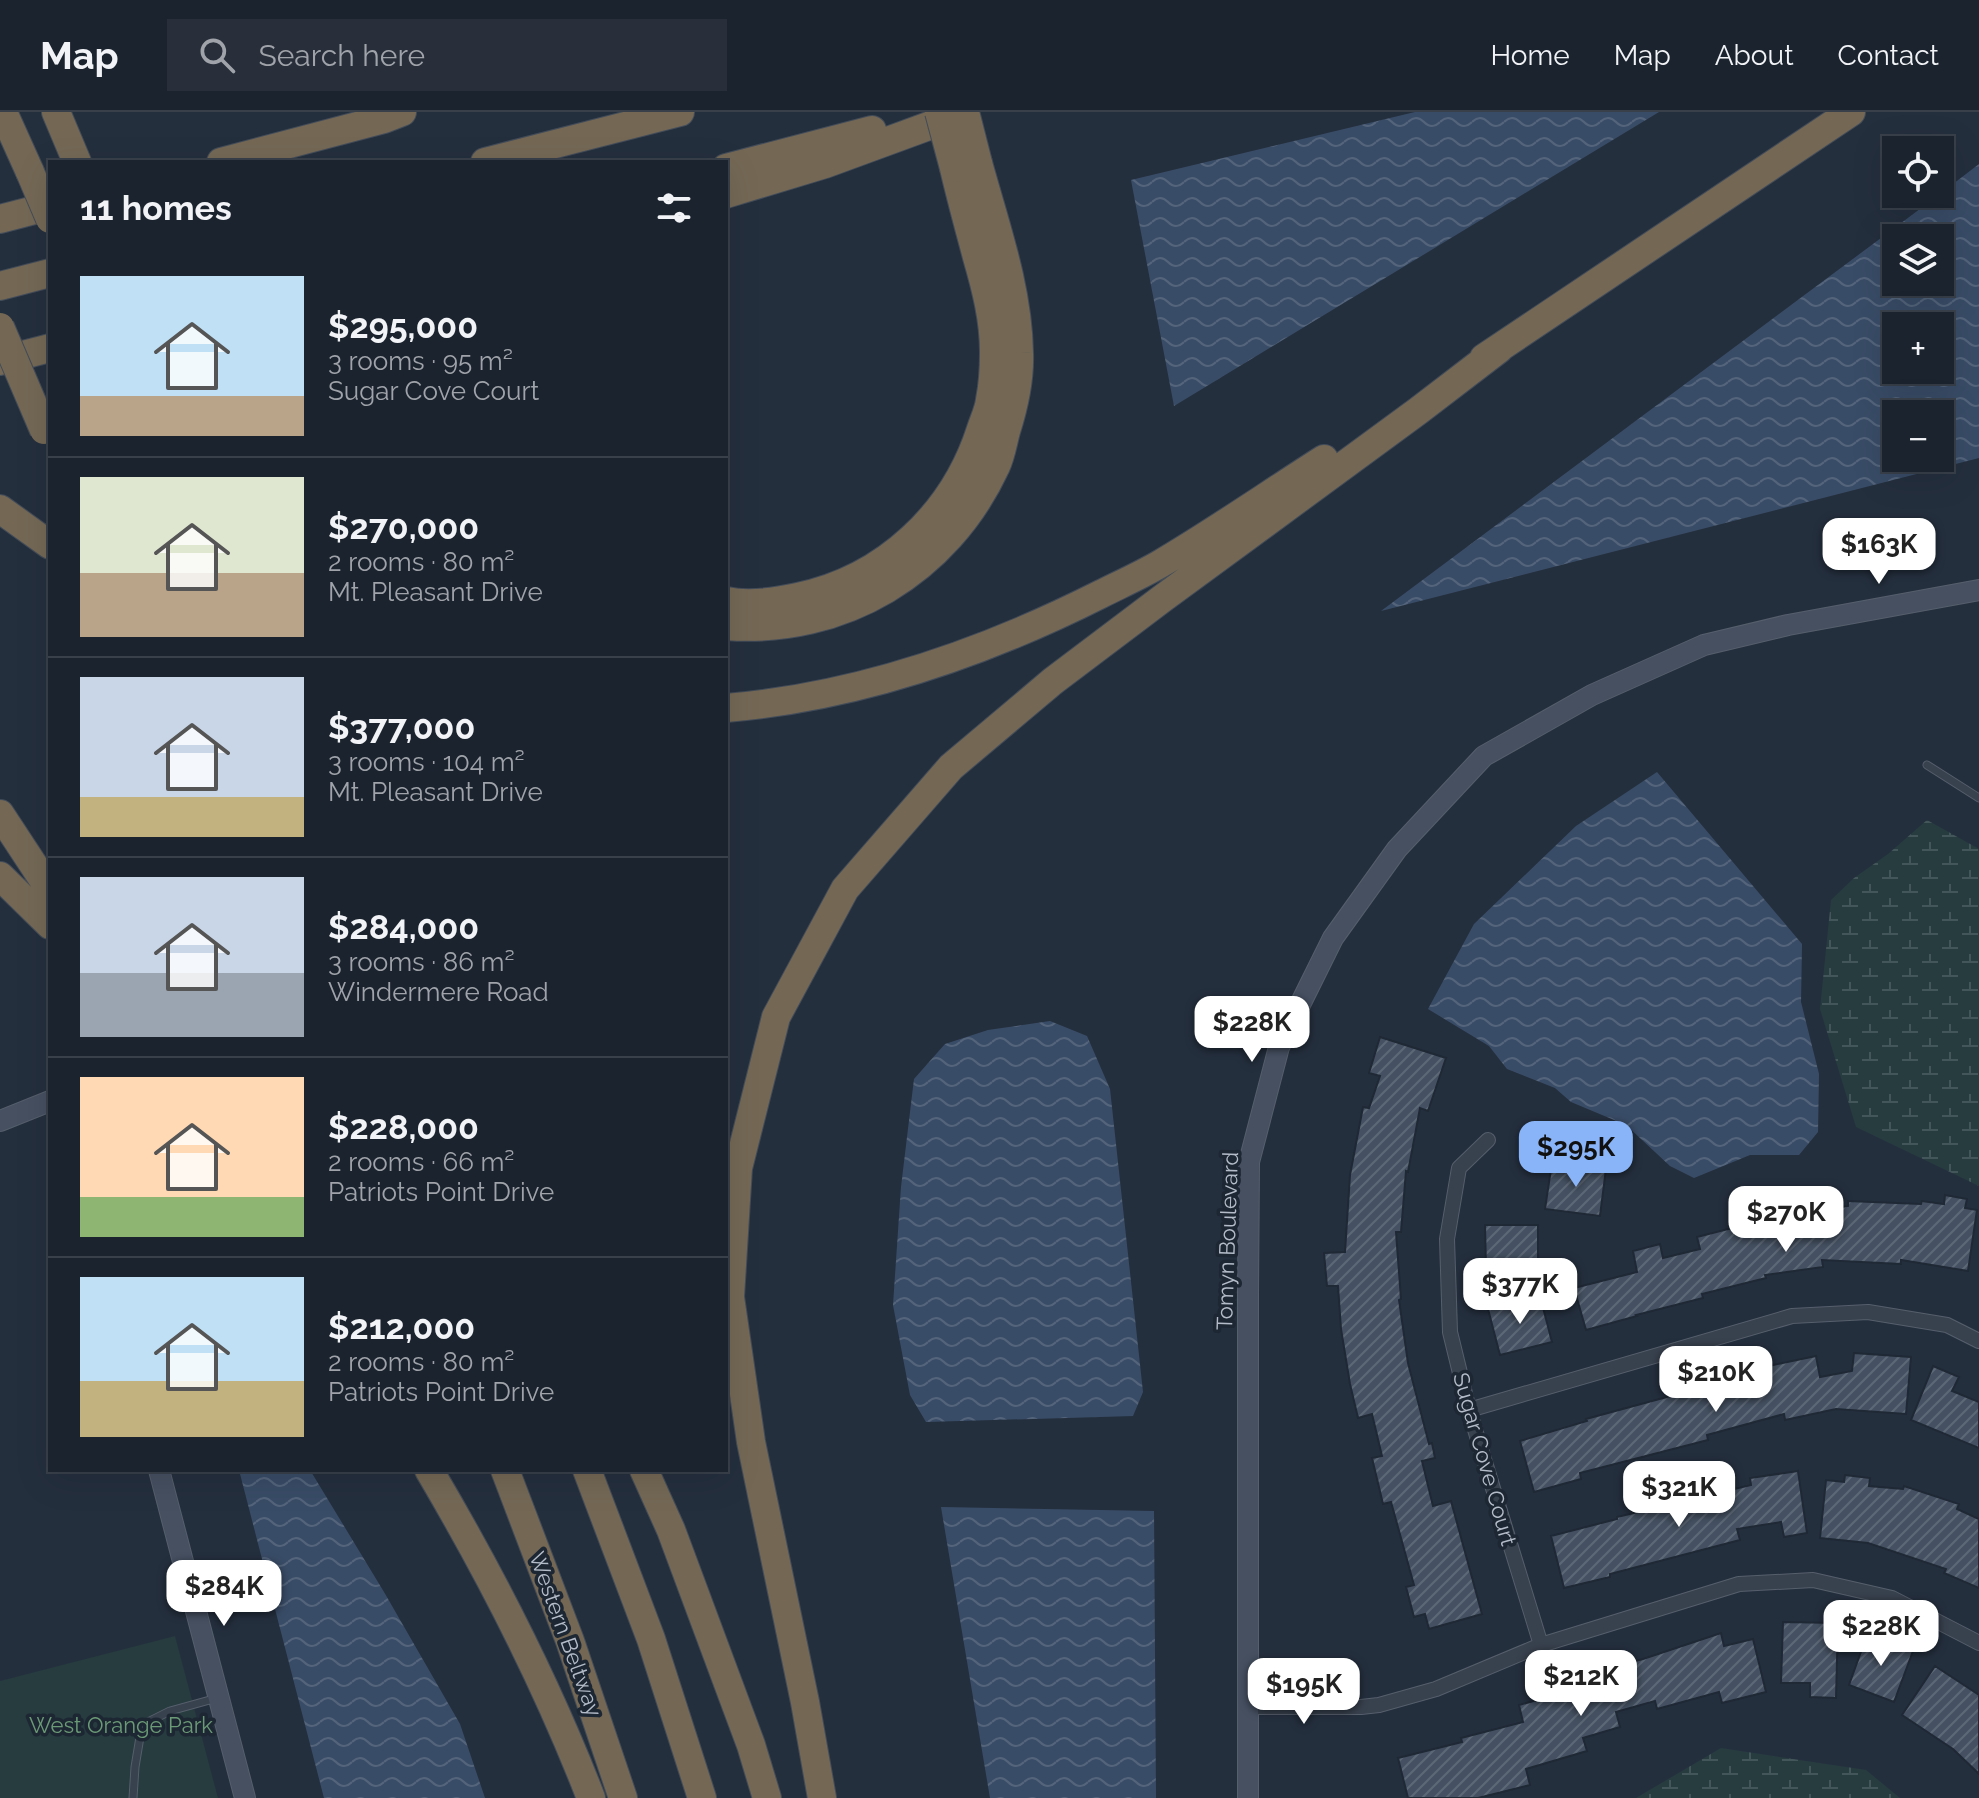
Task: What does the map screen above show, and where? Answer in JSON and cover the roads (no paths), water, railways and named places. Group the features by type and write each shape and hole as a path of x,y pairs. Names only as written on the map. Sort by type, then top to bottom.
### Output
{"highway":[{"path":"3,112 48,214"},
{"path":"9,112 30,172"},
{"path":"56,112 76,160"},
{"path":"219,160 365,112"},
{"path":"229,160 402,112"},
{"path":"493,160 680,112"},
{"path":"728,167 938,112 966,166 1011,288 1017,318 1019,356 1014,404 997,464 973,507 948,540 909,574 867,601 827,617 783,626 728,626"},
{"path":"728,193 825,164 966,112 966,166 993,320 994,352 990,401 975,450 933,518 899,551 858,578 821,593 780,601 728,601"},
{"path":"728,708 858,686 970,652 1071,609 1159,564 1499,349 1851,112"},
{"path":"0,219 48,207"},
{"path":"0,286 48,274"},
{"path":"0,327 47,436"},
{"path":"0,361 48,349"},
{"path":"822,1798 751,1442 730,1297 738,1168 776,1017 845,889 951,767 1053,681 1499,349"},
{"path":"0,509 48,544"},
{"path":"0,814 48,887"},
{"path":"0,876 48,923"},
{"path":"430,1472 514,1624 570,1743 591,1798"},
{"name":"Western Beltway","path":"506,1472 570,1641 623,1798"},
{"path":"588,1472 651,1639 702,1798"},
{"path":"645,1472 671,1530 751,1745 767,1798"}],"street":[{"name":"Tomyn Boulevard","path":"1248,1798 1249,1162 1279,1047 1333,938 1397,849 1484,756 1592,695 1704,645 1788,625 1979,590"},
{"path":"0,1121 48,1102"},
{"name":"Sugar Cove Court","path":"1488,1140 1459,1168 1447,1239 1450,1332 1469,1410 1541,1645"},
{"path":"1469,1410 1792,1316 1868,1312 1947,1325 1979,1341"},
{"path":"160,1472 245,1798"},
{"path":"1248,1707 1379,1705 1436,1689 1541,1645 1739,1584 1813,1580 1892,1598 1979,1643"}],"lane":[{"path":"1927,765 1979,798"},
{"path":"133,1798 142,1725 170,1711 219,1697"}],"water":[{"path":"1415,112 1659,112 1174,406 1131,180"},
{"path":"1979,164 1979,458 1954,464 1954,400 1882,400 1882,472 1924,472 1381,611 1882,237 1882,296 1954,296 1954,224 1900,224 1921,208 1954,208 1954,183"},
{"path":"1657,772 1802,944 1801,1002 1819,1074 1818,1132 1799,1155 1750,1155 1694,1178 1670,1166 1626,1125 1571,1102 1555,1088 1507,1069 1489,1046 1428,1009 1474,924 1576,826"},
{"path":"1050,1021 1087,1036 1110,1089 1143,1392 1133,1416 926,1422 910,1395 893,1305 901,1187 914,1079 945,1044 988,1030"},
{"path":"240,1472 311,1472 460,1724 485,1798 324,1798"},
{"path":"941,1507 1154,1511 1156,1798 990,1798"}],"park label":[{"name":"West Orange Park","path":"121,1725"}]}
